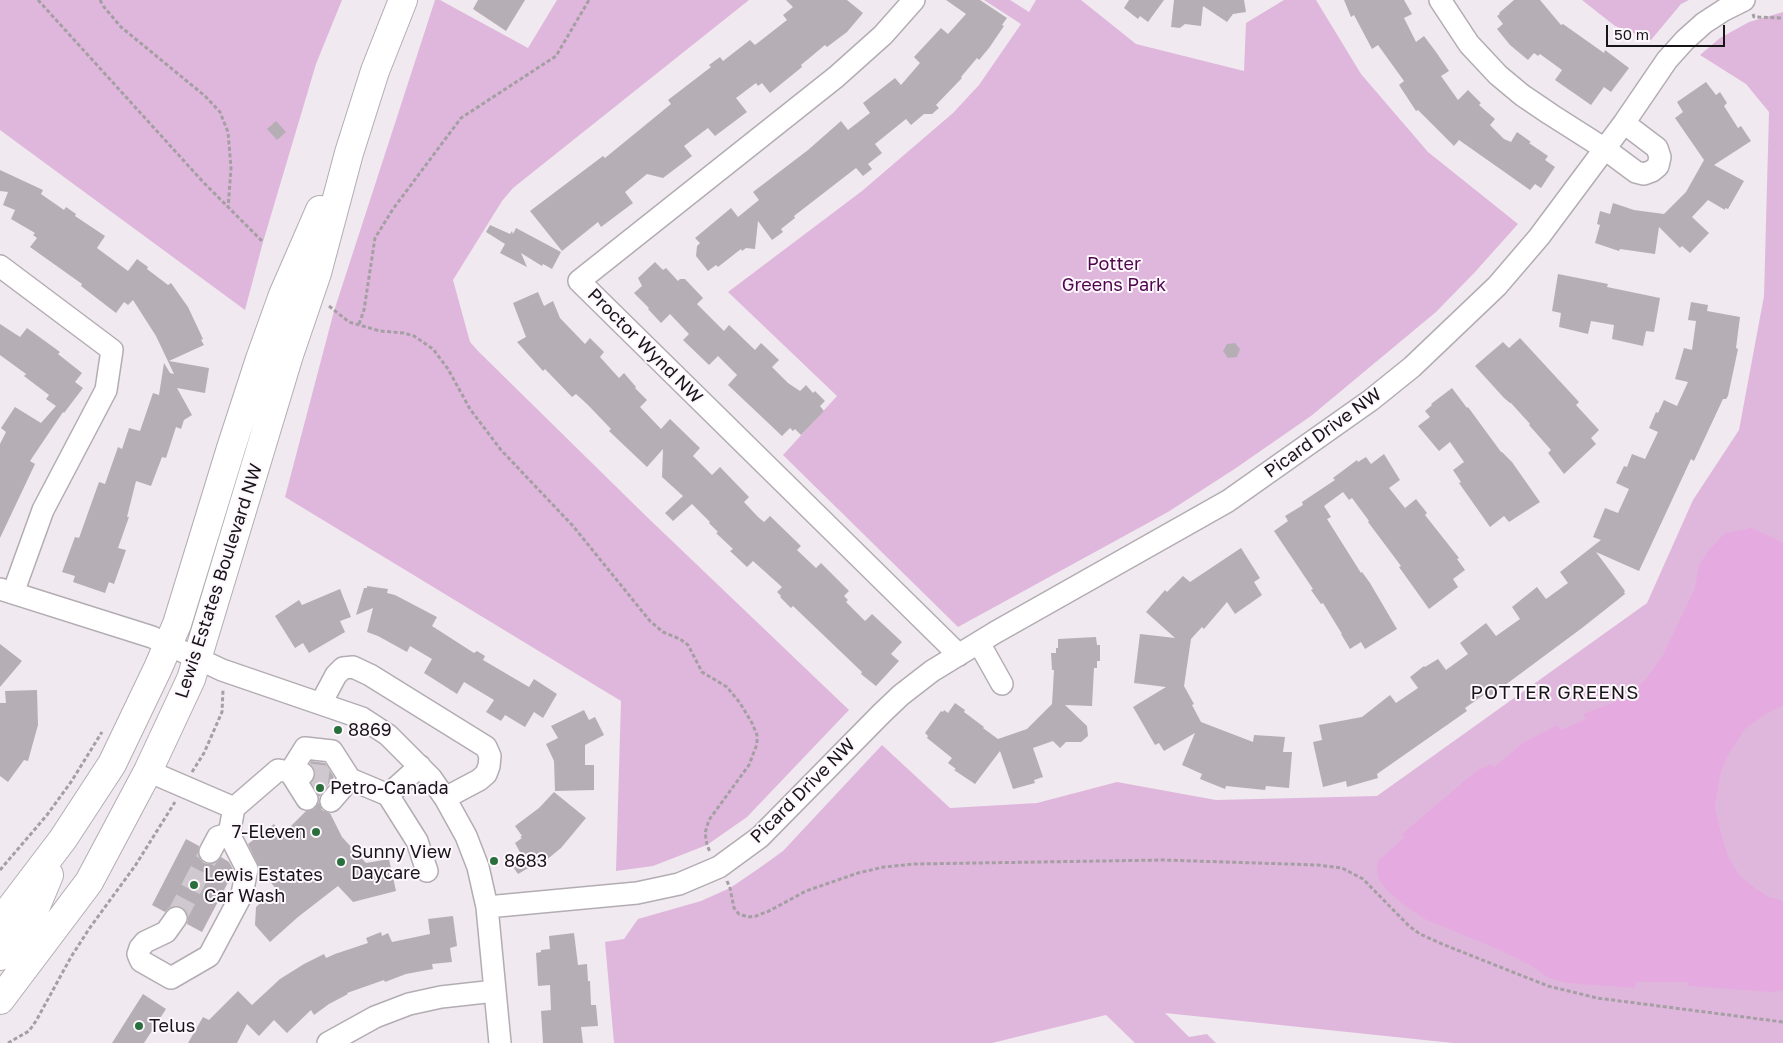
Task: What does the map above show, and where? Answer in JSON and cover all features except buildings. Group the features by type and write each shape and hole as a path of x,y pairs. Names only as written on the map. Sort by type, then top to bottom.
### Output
{"main road":[{"name":"Lewis Estates Boulevard NW","path":"0,1000 89,882 148,771 191,679 289,356 317,273 348,153 375,71 403,0"},
{"name":"Lewis Estates Boulevard NW","path":"0,922 64,839 112,764 136,716 177,624 231,448 280,304 336,174 348,153"},
{"path":"0,956 36,906 64,839"}],"street":[{"name":"Proctor Wynd NW","path":"914,0 876,42 836,77 579,281 959,655"},
{"path":"1440,0 1469,44 1498,75 1550,114 1605,148 1636,172 1644,174 1652,171 1658,166 1660,157 1657,148 1624,123"},
{"name":"Picard Drive NW","path":"487,906 637,894 679,884 719,867 760,838 901,695 932,671 1228,501 1371,400 1412,366 1497,286 1538,237 1624,123 1667,60 1685,40 1724,10 1744,0"},
{"path":"0,266 112,350 106,390 43,510 7,591 152,637 222,670 362,718 388,735 420,766 445,798 466,836 478,866 487,906 500,1043"},
{"path":"978,643 1002,684"},
{"path":"321,703 336,675 343,668 353,667 370,675 486,747 490,756 486,774 445,798"},
{"path":"306,799 299,773 305,748 332,751 342,778 331,801"},
{"path":"388,794 420,766"},
{"path":"176,918 166,932 144,942 138,954 141,960 170,978 209,956 242,894 247,869 229,834 234,808 278,770 299,773"},
{"path":"148,771 234,808"},
{"path":"342,778 388,794 417,841 427,871"},
{"path":"210,852 218,837 229,834"},
{"path":"328,1043 375,1017 409,1004 441,997 496,992"}],"path":[{"path":"38,0 197,176 263,242"},
{"path":"100,0 121,27 205,96 220,112 228,132 231,168 228,208"},
{"path":"360,324 364,310 375,238 393,208 461,118 556,56 589,0"},
{"path":"1764,16 1783,18"},
{"path":"329,306 343,318 380,331 404,333 414,336 433,349 448,368 470,409 501,450 573,526 650,621 662,632 680,639 688,645 702,672 727,687 740,703 752,723 757,744 748,765 709,820 705,833 707,845"},
{"path":"8,1043 28,1031 36,1022 75,950 153,839 204,753 222,712 223,690"},
{"path":"0,870 47,815 72,782 106,724"},
{"path":"730,888 734,908 738,914 748,917 769,911 806,891 858,873 884,867 915,864 1163,860 1342,868 1363,879 1408,926 1420,934 1548,986 1597,998 1783,1022"}],"green space":[{"path":"0,0 342,0 316,64 263,242 245,310 0,130"},
{"path":"435,0 440,0 528,48 557,0 749,0 513,188 502,201 453,280 470,342 479,352 647,517 849,710 747,817 707,845 653,866 616,871 621,701 285,497 334,311"},
{"name":"Potter Greens Park","path":"984,0 1010,0 1029,12 1036,0 1081,0 1136,44 1244,71 1246,23 1284,0 1316,0 1361,74 1428,152 1518,224 1436,312 1311,416 1168,512 958,627 783,455 837,396 728,292 862,191 953,113 979,85 1021,24"},
{"path":"1582,0 1689,0 1681,4 1651,40 1615,26"},
{"path":"1783,12 1783,1043 1453,1043 1165,1013 1189,1037 1207,1034 1216,1043 1135,1043 1106,1015 992,1043 614,1043 605,942 624,939 638,919 701,901 730,888 758,869 783,851 882,745 950,808 1037,803 1117,782 1216,800 1377,796 1647,603 1693,500 1739,430 1764,296 1769,112 1746,84 1700,55 1720,38 1749,22"}],"shaded area":[{"path":"1752,528 1783,543 1783,706 1761,717 1745,729 1728,755 1720,774 1715,808 1729,859 1740,876 1769,897 1783,901 1783,990 1772,992 1688,986 1688,982 1636,982 1635,988 1568,983 1549,978 1532,966 1500,950 1427,920 1405,906 1385,888 1379,879 1378,861 1405,837 1402,834 1477,771 1491,764 1494,767 1523,743 1557,725 1561,730 1586,719 1583,714 1620,700 1646,679 1663,655 1695,588 1699,565 1709,550 1725,533"}],"tunnel":[{"path":"308,774 334,777"},
{"path":"176,918 210,852"}],"place":[{"name":"8869","path":"338,730"},
{"name":"Petro-Canada","path":"320,788"},
{"name":"7-Eleven","path":"316,832"},
{"name":"8683","path":"494,861"},
{"name":"Sunny View Daycare","path":"341,862"},
{"name":"Lewis Estates Car Wash","path":"194,885"},
{"name":"Telus","path":"139,1026"}],"district":[{"name":"POTTER GREENS","path":"1555,693"}]}
